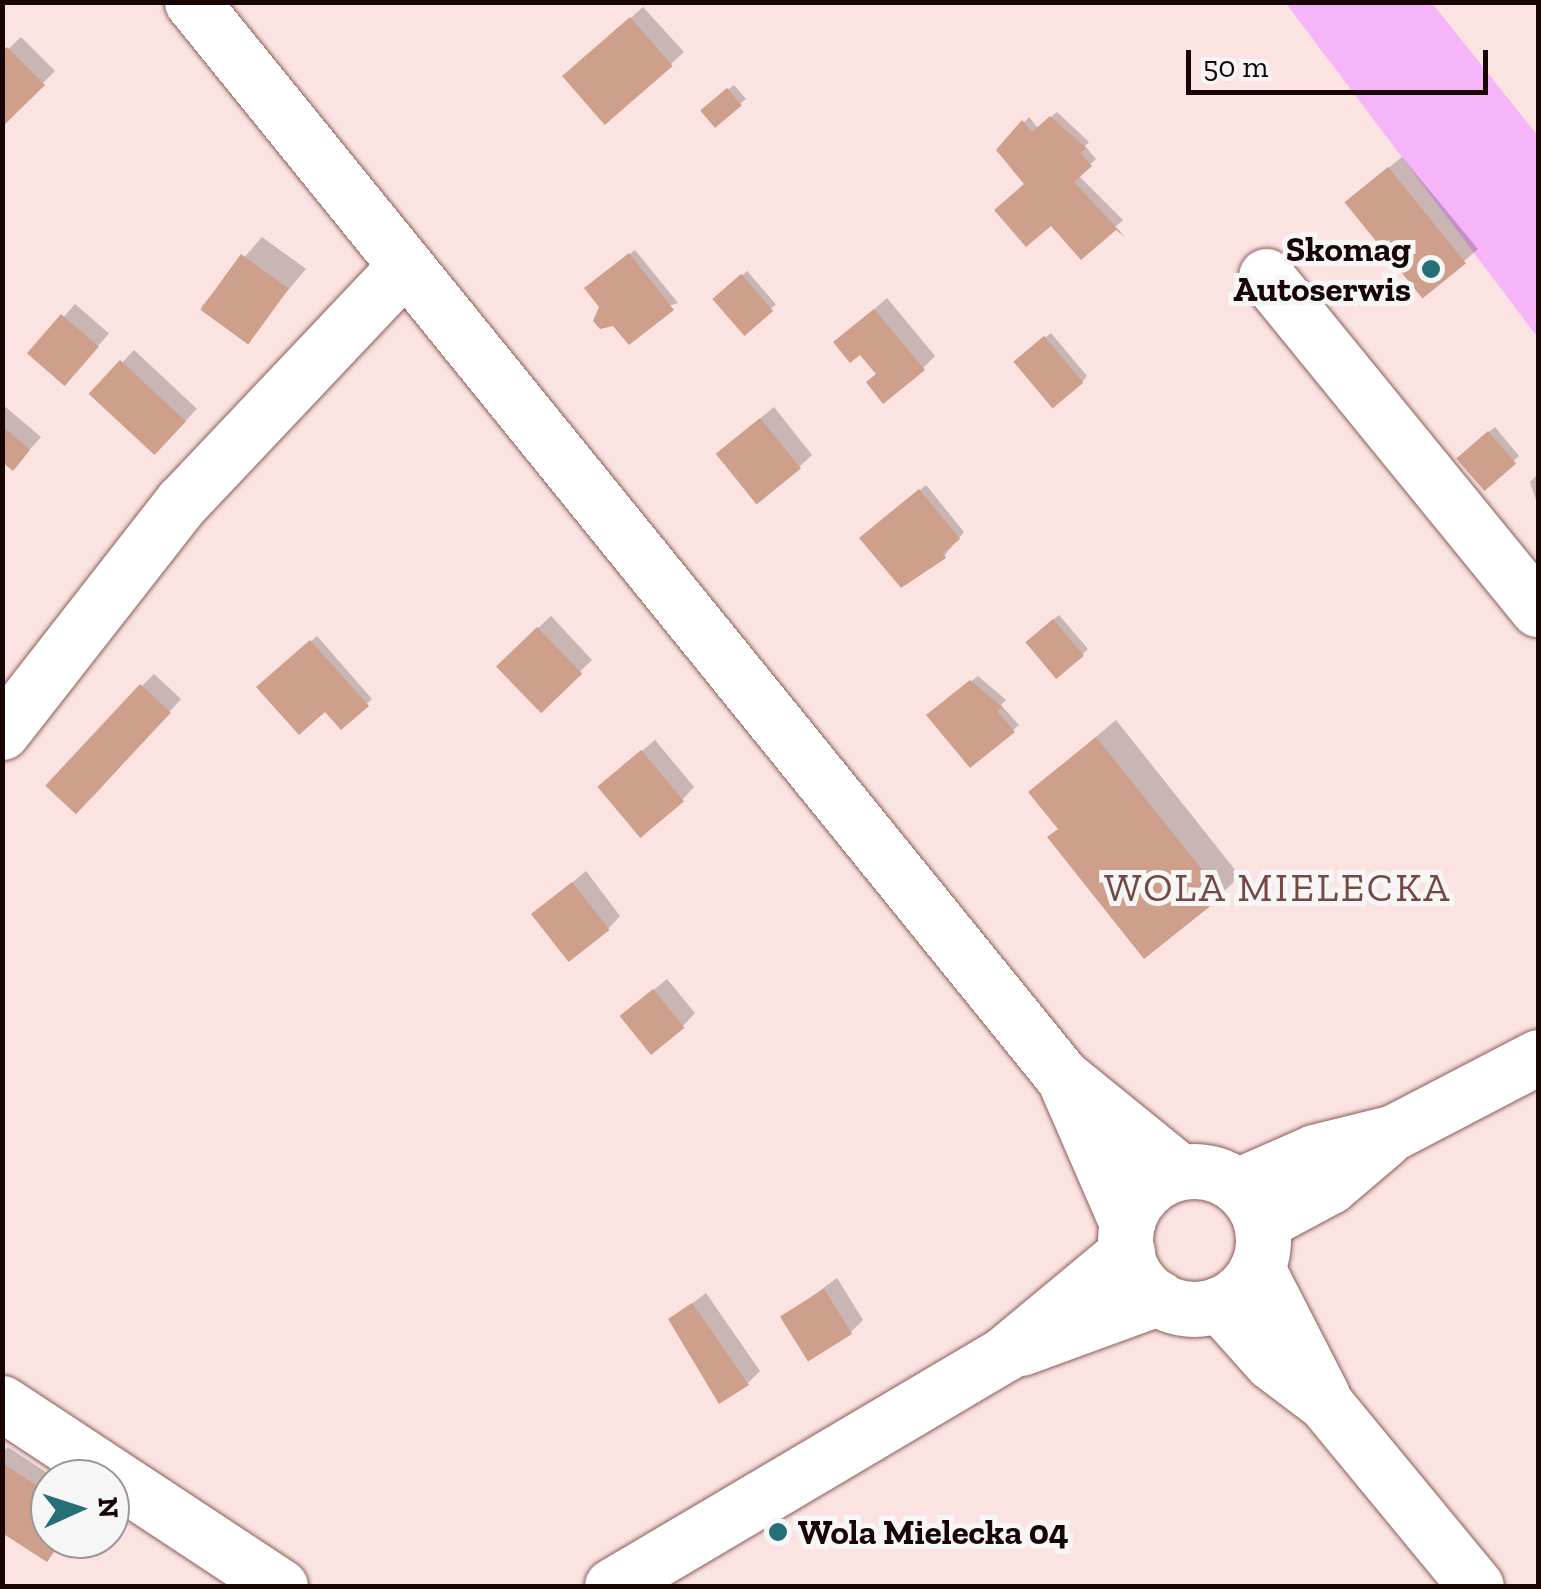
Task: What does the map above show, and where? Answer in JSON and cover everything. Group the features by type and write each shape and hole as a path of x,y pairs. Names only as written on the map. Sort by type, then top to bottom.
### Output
{"street":[{"path":"192,2 1062,1076 1180,1172"},
{"path":"2,732 182,502 405,266"},
{"path":"1266,276 1538,609"},
{"path":"1062,1076 1127,1238 1136,1278 1158,1298 1183,1308 1244,1245 1330,1186 1394,1132 1538,1058"},
{"path":"1004,1354 1127,1238 1146,1190 1180,1172 1213,1173 1244,1245 1271,1362 1325,1402 1476,1586"},
{"path":"612,1586 1004,1354 1158,1298"},
{"path":"2,1402 280,1586"}],"shaded area":[{"path":"1285,2 1432,3 1538,136 1538,338"}],"building":[{"path":"630,17 673,66 605,125 562,76"},
{"path":"7,47 45,85 2,127 2,52"},
{"path":"727,88 742,106 715,128 700,110"},
{"path":"1050,116 1086,148 1080,153 1092,166 1074,182 1125,237 1116,230 1081,260 1051,226 1026,247 994,210 1024,184 996,150 1022,120 1032,132"},
{"path":"1388,167 1466,263 1423,299 1344,202"},
{"path":"629,253 674,310 629,345 613,326 600,329 593,321 599,307 584,288"},
{"path":"241,254 289,289 248,345 200,310"},
{"path":"741,274 773,311 744,336 712,299"},
{"path":"874,309 925,370 883,404 866,382 876,374 860,355 850,363 833,342"},
{"path":"61,314 99,347 65,386 27,353"},
{"path":"1044,336 1083,383 1053,408 1013,362"},
{"path":"120,360 186,421 154,455 89,394"},
{"path":"760,418 801,469 757,504 716,454"},
{"path":"2,426 30,450 13,471 2,462"},
{"path":"1488,431 1516,463 1485,491 1456,459"},
{"path":"919,489 960,539 943,553 946,558 901,588 859,538"},
{"path":"1053,619 1084,656 1056,679 1025,642"},
{"path":"537,627 582,674 541,713 496,667"},
{"path":"310,640 369,706 341,730 325,712 299,735 256,687"},
{"path":"970,680 1002,707 997,711 1015,732 970,768 926,715"},
{"path":"140,684 171,713 76,814 45,786"},
{"path":"1096,737 1223,896 1144,959 1047,837 1058,829 1028,792"},
{"path":"641,750 684,801 640,838 597,787"},
{"path":"572,882 610,930 569,962 531,914"},
{"path":"653,989 684,1028 651,1055 620,1016"},
{"path":"824,1289 852,1334 808,1362 780,1317"},
{"path":"692,1303 749,1385 719,1404 668,1319"},
{"path":"2,1463 30,1481 30,1551 2,1533"}],"place":[{"name":"Skomag Autoserwis","path":"1431,269"},
{"name":"Wola Mielecka 04","path":"778,1532"}],"district":[{"name":"WOLA MIELECKA","path":"1278,887"}]}
